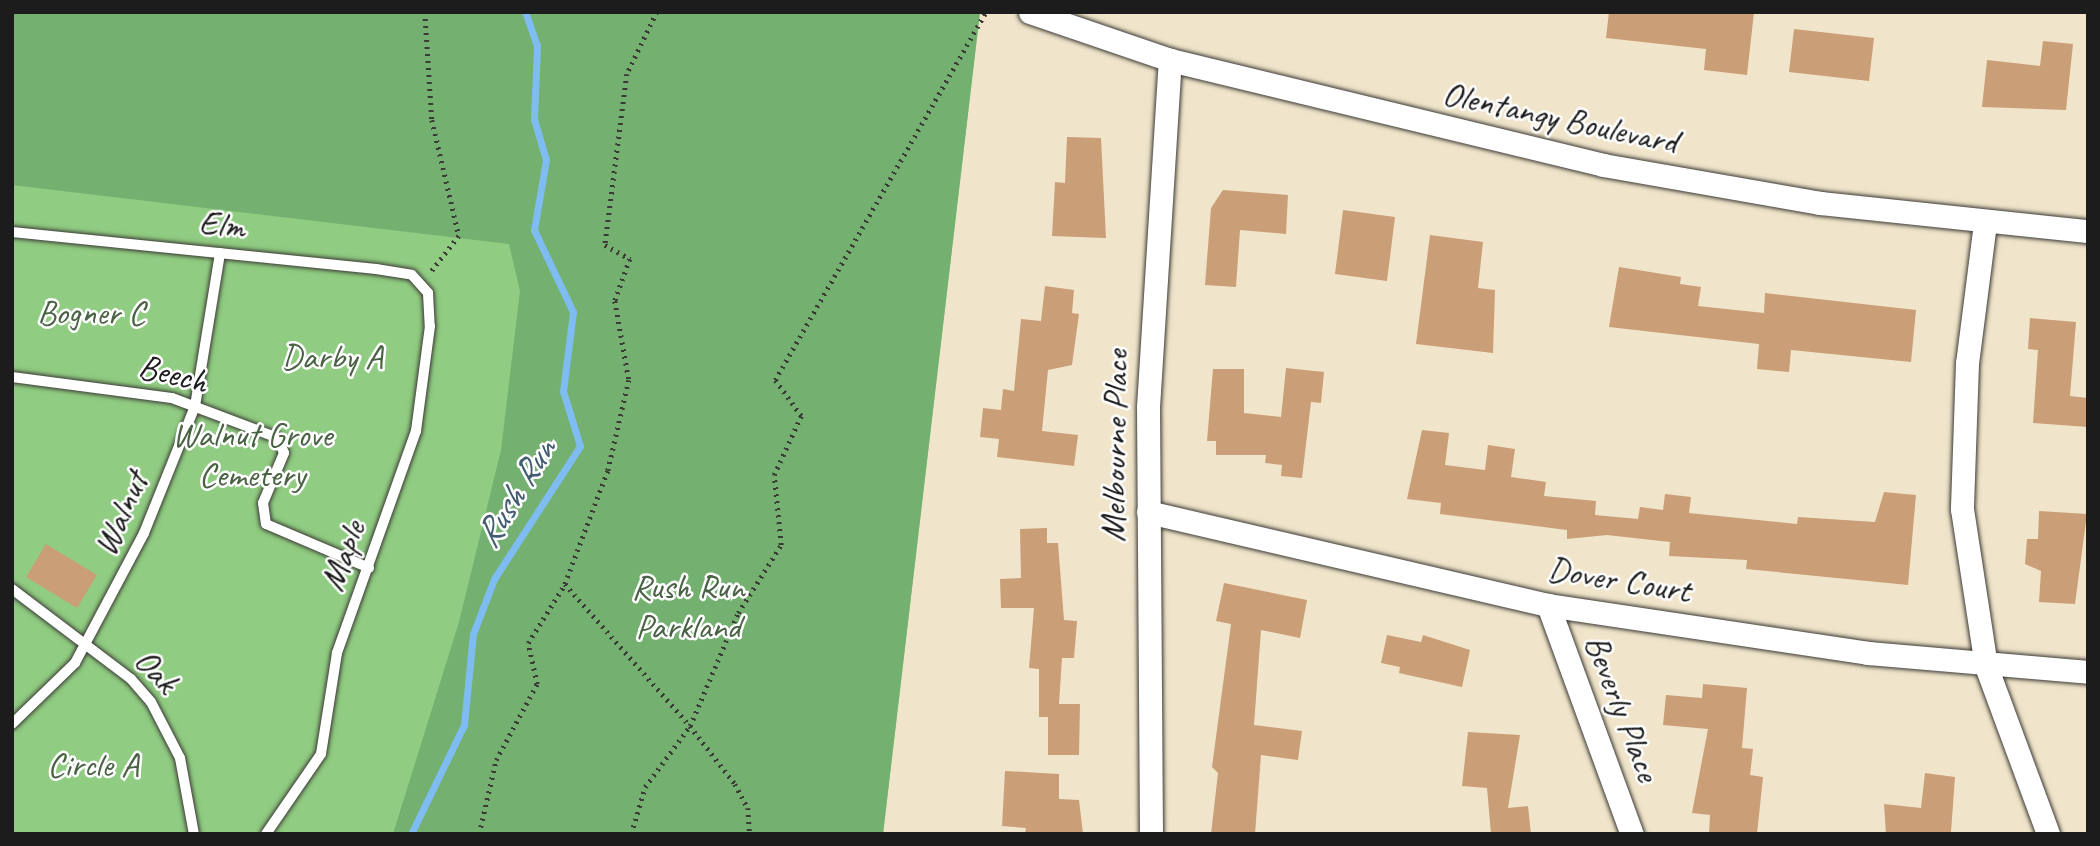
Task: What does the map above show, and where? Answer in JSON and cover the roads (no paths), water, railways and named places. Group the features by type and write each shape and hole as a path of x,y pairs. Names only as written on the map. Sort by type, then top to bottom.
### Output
{"street":[{"name":"Olentangy Boulevard","path":"1030,12 1170,60 1603,165 1985,223 2088,231"},
{"name":"Melbourne Place","path":"1151,834 1148,512 1156,249 1170,60"},
{"path":"1985,223 1961,435 1962,509 1986,666 2048,834"},
{"name":"Dover Court","path":"1148,512 1548,606 1986,666 2088,673"},
{"name":"Beverly Place","path":"1548,606 1632,834"}],"lane":[{"name":"Elm","path":"12,232 376,269 412,275 422,283"},
{"name":"Walnut","path":"12,724 55,686 87,644 144,533 195,406 220,253"},
{"name":"Maple","path":"266,834 321,754 327,688 416,431 430,326 422,283"},
{"name":"Beech","path":"12,377 127,390 195,406 283,444 263,503 266,524 369,568"},
{"name":"Oak","path":"12,589 131,679 168,731 190,794 194,834"}],"waterway":[{"name":"Rush Run","path":"411,834 464,725 473,634 494,579 580,446 563,391 573,312 534,230 546,160 534,119 537,46 525,12"}],"park label":[{"name":"Bogner C","path":"91,313"},
{"name":"Darby A","path":"332,357"},
{"name":"Walnut Grove Cemetery","path":"252,455"},
{"name":"Rush Run Parkland","path":"688,607"},
{"name":"Circle A","path":"93,765"}]}
